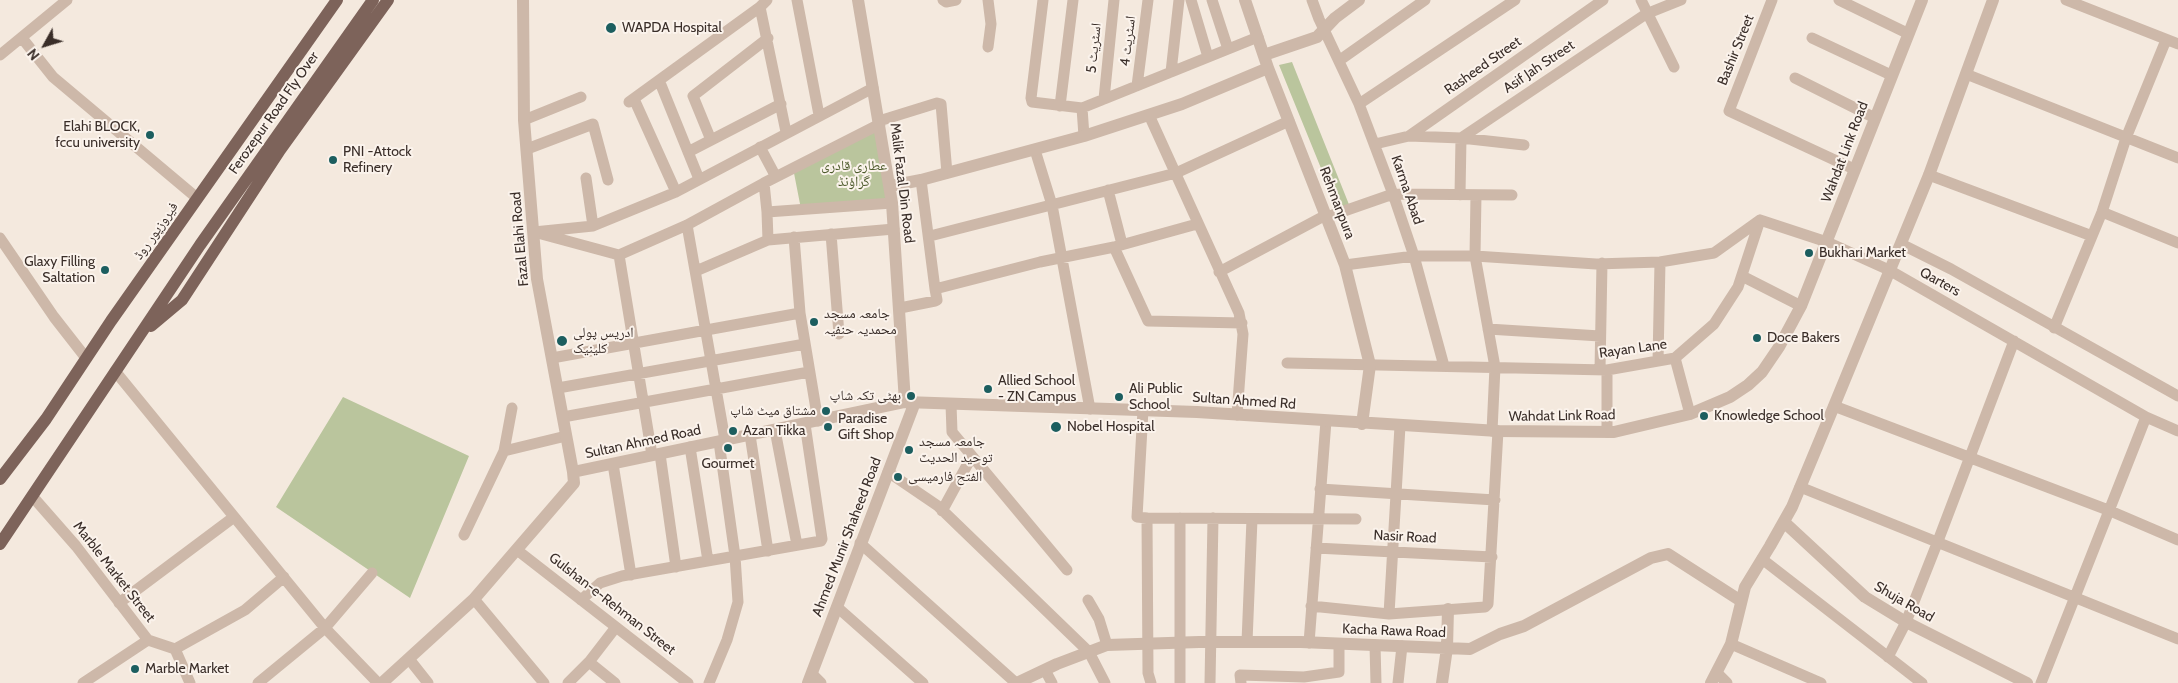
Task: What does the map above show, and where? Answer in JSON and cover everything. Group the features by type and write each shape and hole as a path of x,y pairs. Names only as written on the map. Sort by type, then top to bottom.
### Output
{"main road":[{"name":"فیروزپور روڈ","path":"0,479 46,418 197,198 337,0"},
{"name":"Ferozepur Road Fly Over","path":"138,337 200,245 373,0"},
{"path":"0,544 138,337 182,300 280,150 388,0"}],"street":[{"path":"0,55 66,0"},
{"name":"Fazal Elahi Road","path":"523,0 524,120 537,279 573,472"},
{"path":"797,0 819,116"},
{"name":"Malik Fazal Din Road","path":"858,0 890,186 910,402"},
{"path":"988,0 991,24 988,47"},
{"path":"1043,0 1031,101 1060,106 1082,108 1258,37"},
{"path":"1060,106 1073,0"},
{"name":"اسٹریٹ 5","path":"1104,99 1114,0"},
{"name":"اسٹریٹ 4","path":"1137,86 1148,0"},
{"path":"1171,72 1179,0"},
{"path":"1191,0 1208,57"},
{"path":"1212,0 1228,49"},
{"name":"Rehmanpura","path":"1245,0 1268,68 1345,266 1370,365 1362,424"},
{"name":"Karma Abad","path":"1312,0 1324,30 1340,60 1375,144 1414,256 1444,366"},
{"path":"1264,55 1317,37 1335,18 1359,0"},
{"path":"1340,60 1425,0"},
{"path":"1359,104 1515,0"},
{"name":"Rasheed Street","path":"1375,144 1409,136 1602,0"},
{"path":"1641,0 1646,14 1674,67"},
{"name":"Asif Jah Street","path":"1461,138 1646,14 1680,0"},
{"name":"Bashir Street","path":"1772,0 1729,110 1854,169"},
{"path":"1839,0 1907,33"},
{"name":"Wahdat Link Road","path":"1362,424 1495,431 1614,432 1690,414 1730,396 1748,385 1762,372 1779,347 1801,306 1907,33 1922,0"},
{"path":"1727,683 1714,678 1730,644 1745,587 1784,522 1800,487 1888,270 1901,244 1929,175 1993,0"},
{"path":"2066,0 2178,44"},
{"path":"676,192 631,100 764,3 768,38 786,132"},
{"path":"22,38 53,77 197,198"},
{"path":"711,140 693,96 768,38"},
{"path":"1812,38 1891,75"},
{"path":"2054,328 2102,212 2126,138 2166,40"},
{"path":"890,186 922,180 1084,136 1182,104 1268,68"},
{"path":"1966,74 2178,158"},
{"path":"1795,78 1875,118"},
{"path":"659,80 699,179"},
{"path":"534,232 592,226 676,192 786,132 873,88"},
{"path":"524,120 581,97"},
{"path":"534,232 619,255 687,225 880,122 937,103 941,104 947,173"},
{"path":"688,152 781,104"},
{"path":"1082,108 1084,136"},
{"path":"1150,115 1242,323 1243,334 1237,415"},
{"path":"930,236 1176,173 1289,121"},
{"path":"527,149 593,124 608,180"},
{"path":"1409,136 1461,138 1524,145"},
{"path":"1460,195 1461,138"},
{"path":"760,147 776,177"},
{"path":"1035,150 1052,205 1090,408"},
{"path":"1929,175 2092,236"},
{"path":"586,178 592,226"},
{"path":"900,308 937,300 922,180"},
{"path":"764,183 768,240"},
{"path":"1108,190 1118,246 1148,321 1152,323 1242,323"},
{"path":"1220,272 1327,216 1393,194 1512,195"},
{"path":"1311,606 1389,614 1485,607 1488,604 1495,500 1495,367 1475,256 1476,195"},
{"path":"767,212 892,203"},
{"path":"2102,212 2178,243"},
{"path":"1345,266 1414,256 1475,256 1602,263 1660,262 1714,253 1760,220"},
{"name":"Qarters","path":"1760,220 1827,242 1888,270 2146,417 2178,431"},
{"name":"Rayan Lane","path":"1287,363 1603,370 1675,358 1714,324 1738,287 1760,220"},
{"path":"936,290 1118,246 1197,224"},
{"path":"687,225 716,388 735,556 738,602 727,640 709,683"},
{"path":"696,271 768,240 894,230"},
{"path":"831,234 839,334"},
{"path":"0,238 54,317 86,358"},
{"path":"581,600 600,583 631,575 797,546 818,542 822,539 811,422 809,372 800,313 794,238"},
{"path":"1901,244 1951,268 2054,328 2178,396"},
{"path":"619,255 644,402 656,455 676,567"},
{"path":"1658,361 1660,262"},
{"path":"1602,263 1600,336 1607,432"},
{"path":"1742,276 1801,306"},
{"path":"552,358 800,313"},
{"path":"1488,329 1600,336"},
{"path":"1888,657 1906,622 1938,542 2014,341"},
{"path":"558,388 805,344"},
{"path":"1675,358 1690,414"},
{"path":"115,371 325,628 380,683"},
{"path":"563,417 809,372"},
{"name":"Sultan Ahmed Rd","path":"910,402 1143,410 1362,424"},
{"name":"Sultan Ahmed Road","path":"380,683 474,599 574,483 573,472 910,402"},
{"name":"Ahmed Munir Shaheed Road","path":"810,678 888,472 910,402"},
{"path":"951,404 952,432 1066,570"},
{"path":"1834,406 2108,510 2178,540"},
{"path":"464,535 504,452 512,408"},
{"path":"1143,410 1137,517 1356,519"},
{"path":"2041,683 2146,417"},
{"path":"1308,643 1326,421"},
{"path":"1389,614 1400,426"},
{"path":"775,430 797,546"},
{"path":"750,435 768,551"},
{"path":"504,452 566,436"},
{"path":"690,447 708,561"},
{"path":"942,511 972,456"},
{"path":"613,464 631,575"},
{"path":"888,472 942,511 1089,652 1105,683"},
{"path":"1800,487 2178,639"},
{"path":"1320,489 1495,500"},
{"name":"Marble Market Street","path":"33,496 76,546 148,640 175,649"},
{"path":"120,603 234,517"},
{"path":"1147,518 1148,673 1151,683"},
{"path":"1180,518 1178,643 1180,683"},
{"path":"1210,683 1213,518"},
{"path":"1247,642 1252,518"},
{"name":"Shuja Road","path":"1784,522 1865,597 1906,622 2027,683"},
{"path":"860,543 1017,683"},
{"name":"Nasir Road","path":"1316,548 1492,557"},
{"name":"Gulshan-e-Rehman Street","path":"516,550 688,683"},
{"name":"Kacha Rawa Road","path":"1017,683 1107,644 1308,643 1470,650 1500,634 1524,626 1651,558 1668,554 1741,601"},
{"path":"1762,560 1922,683"},
{"path":"258,683 325,628 372,572"},
{"path":"190,683 175,649 245,610 284,577"},
{"path":"474,599 544,683"},
{"path":"1088,600 1099,618 1107,644"},
{"path":"837,606 923,683"},
{"path":"1442,683 1447,648 1448,609"},
{"path":"568,683 589,662 616,627"},
{"path":"83,683 99,679 148,640"},
{"path":"1241,683 1240,676 1304,677 1339,672 1339,644"},
{"path":"1730,644 1821,683"},
{"path":"1375,645 1376,683"},
{"path":"1398,683 1402,646"},
{"path":"409,659 428,683"},
{"path":"589,662 615,683"},
{"path":"1045,670 1052,683"},
{"path":"810,678 821,683"}],"green space":[{"path":"1292,62 1350,207 1338,210 1279,65"},
{"name":"عطاری قادری گراؤنڈ","path":"880,124 892,203 801,209 793,168"},
{"path":"343,397 469,456 410,598 276,507"}],"place":[{"name":"WAPDA Hospital","path":"611,28"},
{"name":"Elahi BLOCK, fccu university","path":"150,135"},
{"name":"PNI -Attock Refinery","path":"333,160"},
{"name":"Bukhari Market","path":"1809,253"},
{"name":"Glaxy Filling Saltation","path":"105,270"},
{"name":"جامعہ مسجد محمدیہ حنفیہ","path":"814,322"},
{"name":"Doce Bakers","path":"1757,338"},
{"name":"ادریس پولی کلینیک","path":"562,341"},
{"name":"Allied School - ZN Campus","path":"988,389"},
{"name":"بھٹی تکہ شاپ","path":"911,396"},
{"name":"Ali Public School","path":"1119,397"},
{"name":"مشتاق میٹ شاپ","path":"826,411"},
{"name":"Knowledge School","path":"1704,416"},
{"name":"Paradise Gift Shop","path":"828,427"},
{"name":"Nobel Hospital","path":"1056,427"},
{"name":"Azan Tikka","path":"733,431"},
{"name":"Gourmet","path":"728,448"},
{"name":"جامعہ مسجد توحید الحدیٽ","path":"909,450"},
{"name":"الفتح فارمیسی","path":"898,477"},
{"name":"Marble Market","path":"135,669"}]}
